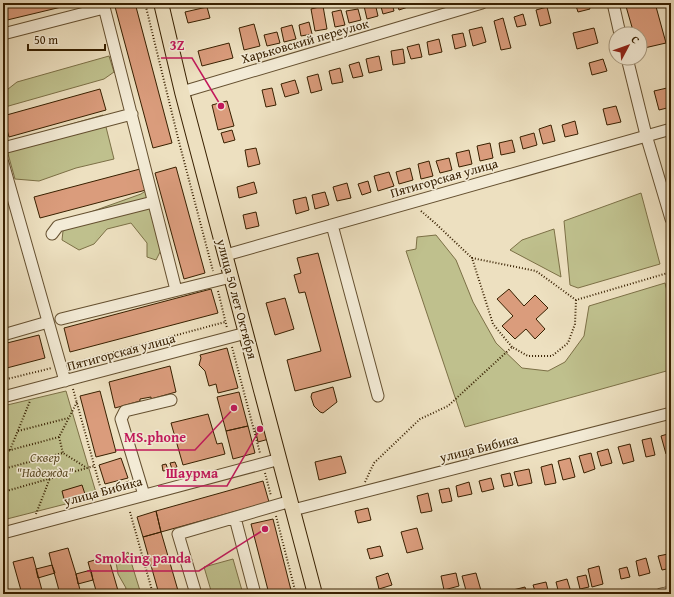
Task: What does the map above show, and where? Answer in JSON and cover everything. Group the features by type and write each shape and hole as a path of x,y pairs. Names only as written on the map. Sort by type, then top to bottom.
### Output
{"main road":[{"name":"улица 50 лет Октября","path":"161,3 182,92 315,594"}],"street":[{"name":"Харьковский переулок","path":"182,92 482,3"},
{"path":"613,3 618,26"},
{"path":"3,34 103,5 176,290"},
{"path":"628,66 646,136 671,219"},
{"path":"3,148 132,114"},
{"name":"Пятигорская улица","path":"226,256 671,129"},
{"path":"4,168 60,366 69,385"},
{"path":"52,234 58,226 153,202"},
{"path":"332,225 378,396"},
{"path":"61,319 231,277"},
{"path":"3,334 48,322"},
{"name":"Пятигорская улица","path":"3,397 35,389 69,385 246,333"},
{"path":"144,495 121,419 125,411 171,400"},
{"name":"улица Бибика","path":"196,594 178,534 274,506 292,505 360,493 671,414"},
{"name":"улица Бибика","path":"3,532 280,459"},
{"path":"235,518 255,594"},
{"path":"661,594 671,592"}],"path":[{"path":"145,3 179,142 296,594"},
{"path":"410,203 435,223 472,258 493,324 512,347 528,356 552,356 568,344 576,324 576,300"},
{"path":"472,258 536,271 576,300"},
{"path":"576,300 671,272"},
{"path":"3,380 225,322"},
{"path":"360,493 374,463 379,458 420,419 448,406 512,347"},
{"path":"69,385 77,402 106,505"},
{"path":"10,450 35,389"},
{"path":"77,402 59,436 63,453 87,468"},
{"path":"18,430 68,418"},
{"path":"3,452 59,436"},
{"path":"3,469 63,453"},
{"path":"3,492 95,466"},
{"path":"37,523 35,516 50,478"},
{"path":"130,512 153,594"}],"green space":[{"path":"109,56 114,72 104,79 5,107 3,93 17,82"},
{"path":"103,115 114,159 76,168 39,181 15,179 5,143"},
{"path":"153,186 167,238 156,260 147,257 147,243 131,223 107,229 94,244 79,250 62,240 63,231 85,214 141,194"},
{"path":"641,193 660,264 578,288 570,285 564,221"},
{"path":"554,229 561,277 510,250 522,240"},
{"path":"436,235 456,260 473,302 496,343 522,368 548,371 565,362 584,336 589,306 665,283 671,306 670,370 465,427 406,251 416,249 417,237"},
{"name":"Сквер \"Надежда\"","path":"66,391 97,496 3,520 3,406"},
{"path":"128,552 141,594 124,594 126,588 118,574 116,562"},
{"path":"233,559 243,594 212,594 204,567"}],"building":[{"path":"3,3 78,3 3,21"},
{"path":"114,3 135,3 172,143 153,148"},
{"path":"375,3 378,16 367,19 364,6"},
{"path":"380,3 392,3 394,11 383,14"},
{"path":"397,3 410,3 411,6 399,10"},
{"path":"575,3 588,3 590,9 578,12"},
{"path":"625,3 655,3 666,43 648,47 648,26 632,26"},
{"path":"323,6 327,29 315,31 311,9"},
{"path":"207,7 210,18 188,23 185,12"},
{"path":"547,7 551,23 540,26 536,10"},
{"path":"358,9 361,20 349,23 346,11"},
{"path":"341,10 345,25 335,27 332,12"},
{"path":"523,14 526,25 517,27 514,17"},
{"path":"503,18 511,48 501,50 494,21"},
{"path":"309,22 312,34 301,36 299,25"},
{"path":"254,24 260,46 244,50 239,28"},
{"path":"292,25 296,39 284,42 281,28"},
{"path":"482,27 486,42 473,46 469,30"},
{"path":"594,28 598,43 577,49 573,33"},
{"path":"277,32 280,43 267,46 264,35"},
{"path":"463,33 466,46 455,49 452,35"},
{"path":"439,39 442,52 429,55 427,42"},
{"path":"229,43 233,58 202,66 198,51"},
{"path":"419,44 422,57 411,59 407,47"},
{"path":"403,49 405,63 393,65 391,51"},
{"path":"379,56 382,70 369,73 366,59"},
{"path":"603,59 607,71 592,75 589,63"},
{"path":"359,62 363,76 353,78 349,65"},
{"path":"340,68 343,82 332,84 329,71"},
{"path":"318,74 322,90 311,93 307,77"},
{"path":"295,80 299,93 285,97 281,84"},
{"path":"272,88 276,105 266,107 262,90"},
{"path":"667,88 671,107 659,110 654,91"},
{"path":"100,89 106,110 9,137 3,116"},
{"path":"227,101 234,126 218,130 212,105"},
{"path":"616,106 621,122 607,125 603,109"},
{"path":"575,121 578,134 565,137 562,125"},
{"path":"551,125 555,141 543,144 539,129"},
{"path":"232,130 235,140 224,143 221,133"},
{"path":"534,133 537,145 523,149 520,137"},
{"path":"512,140 515,152 501,155 499,143"},
{"path":"490,143 493,158 480,161 477,146"},
{"path":"256,148 260,164 248,167 245,150"},
{"path":"469,150 472,164 459,167 456,153"},
{"path":"449,158 452,170 440,173 436,161"},
{"path":"429,161 433,176 421,179 418,164"},
{"path":"176,167 205,273 184,279 155,173"},
{"path":"410,168 413,180 399,184 396,172"},
{"path":"140,169 146,190 40,218 34,197"},
{"path":"389,172 394,186 378,191 374,176"},
{"path":"368,181 371,192 362,195 358,184"},
{"path":"254,182 257,193 239,198 237,187"},
{"path":"347,183 351,198 337,201 333,187"},
{"path":"325,192 329,205 315,209 312,195"},
{"path":"306,197 309,210 296,214 293,200"},
{"path":"256,212 259,226 246,229 243,215"},
{"path":"318,253 351,377 295,391 287,360 321,351 305,292 299,293 294,275 301,273 297,258"},
{"path":"211,289 218,313 70,352 64,328"},
{"path":"509,289 524,306 535,295 548,308 536,319 545,329 535,339 526,329 515,339 502,326 513,316 497,299"},
{"path":"285,298 294,329 275,335 266,303"},
{"path":"39,335 45,358 3,369 3,344"},
{"path":"227,348 238,388 218,393 216,384 209,386 205,371 199,365 201,358 200,355"},
{"path":"170,366 176,392 151,399 151,397 140,399 140,401 115,408 109,382"},
{"path":"333,387 337,402 323,413 320,412 314,406 311,397 312,393"},
{"path":"100,391 116,452 96,457 80,396"},
{"path":"239,392 248,426 226,431 217,397"},
{"path":"208,414 217,444 222,443 225,454 183,465 171,423"},
{"path":"265,425 269,439 258,442 255,428"},
{"path":"248,426 255,453 233,459 226,431"},
{"path":"671,433 671,453 666,454 661,436"},
{"path":"651,438 655,455 646,457 642,440"},
{"path":"630,444 634,461 623,464 618,447"},
{"path":"608,449 612,463 601,466 597,452"},
{"path":"591,453 595,469 584,473 579,456"},
{"path":"341,456 346,473 319,480 315,462"},
{"path":"121,458 128,478 105,484 99,465"},
{"path":"570,458 575,477 563,480 558,461"},
{"path":"175,462 177,467 172,469 170,463"},
{"path":"166,464 168,470 163,471 162,465"},
{"path":"552,464 556,483 545,485 541,467"},
{"path":"529,469 532,483 518,486 514,472"},
{"path":"510,473 513,485 504,487 501,475"},
{"path":"491,478 494,489 482,492 479,481"},
{"path":"129,481 131,487 126,489 124,483"},
{"path":"263,481 269,502 161,532 156,511"},
{"path":"469,482 472,494 458,497 456,486"},
{"path":"82,485 85,494 64,499 62,491"},
{"path":"449,488 452,501 442,503 439,490"},
{"path":"428,493 432,511 421,513 417,496"},
{"path":"368,508 371,520 358,523 355,511"},
{"path":"156,511 161,532 143,537 137,517"},
{"path":"273,519 292,594 269,594 251,524"},
{"path":"417,528 423,549 407,553 401,532"},
{"path":"161,532 179,594 159,594 143,537"},
{"path":"380,546 383,556 370,559 367,549"},
{"path":"68,548 81,594 60,594 49,553"},
{"path":"668,554 671,568 662,570 658,556"},
{"path":"108,556 119,594 97,594 88,562"},
{"path":"33,557 43,594 22,594 13,562"},
{"path":"646,558 650,573 639,576 636,561"},
{"path":"52,565 55,573 38,578 36,569"},
{"path":"599,566 603,584 592,587 588,569"},
{"path":"627,567 630,577 621,579 619,569"},
{"path":"91,570 93,580 78,584 76,574"},
{"path":"388,573 392,585 379,589 376,577"},
{"path":"456,573 459,586 444,590 441,576"},
{"path":"476,573 482,594 467,594 462,576"},
{"path":"586,575 589,587 580,589 577,577"},
{"path":"567,579 571,592 559,594 556,582"},
{"path":"546,582 549,594 536,594 533,585"},
{"path":"525,587 527,594 514,594 513,590"}],"place":[{"name":"3Z","path":"221,106"},
{"name":"MS.phone","path":"234,408"},
{"name":"Шаурма","path":"260,429"},
{"name":"Smoking panda","path":"265,529"}]}
